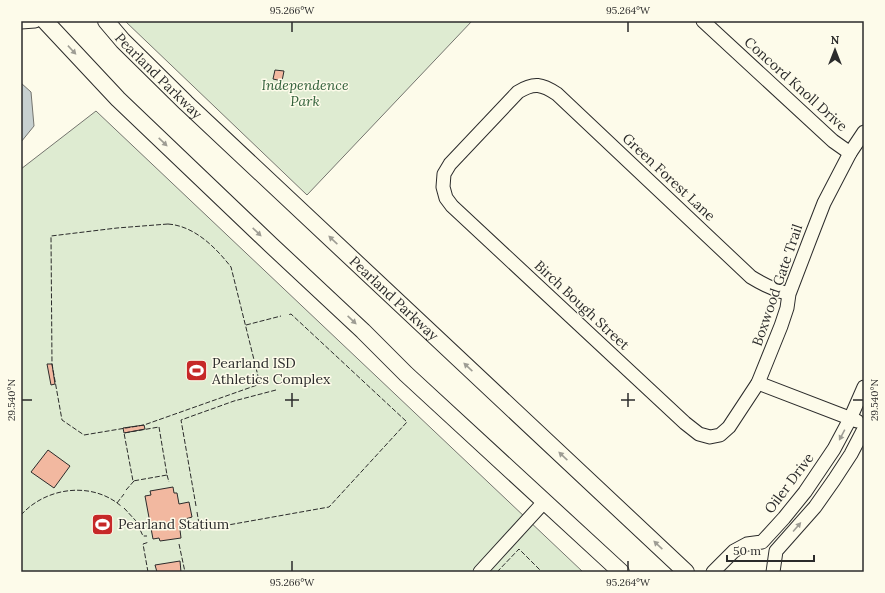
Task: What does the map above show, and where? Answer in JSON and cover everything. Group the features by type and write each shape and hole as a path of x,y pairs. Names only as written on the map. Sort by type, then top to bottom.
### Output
{"main road":[{"path":"45,21 118,99 364,331 406,374 621,572"},
{"name":"Pearland Parkway","path":"106,21 123,41 186,103 686,572"}],"street":[{"path":"21,22 35,21"},
{"name":"Concord Knoll Drive","path":"703,21 833,141 850,153"},
{"name":"Green Forest Lane","path":"443,187 444,174 450,164 518,92 528,86 538,85 548,88 557,94 752,277 765,286 789,294"},
{"name":"Boxwood Gate Trail","path":"710,437 720,435 729,427 758,383 781,326 787,308 789,294 824,203 850,153 864,132"},
{"name":"Birch Bough Street","path":"443,187 446,198 452,206 685,423 699,434 710,437"},
{"path":"758,383 864,424"},
{"name":"Oiler Drive","path":"713,572 734,551 748,544 762,542 784,518 820,472 840,439 864,387"},
{"path":"773,572 776,551 815,507 834,480 864,430"},
{"path":"480,572 544,502"}],"green space":[{"name":"Independence Park","path":"125,21 472,21 307,195"},
{"name":"Pearland ISD Athletics Complex","path":"96,111 583,572 21,572 21,169"}],"shaded area":[{"path":"21,83 31,92 34,126 21,142"}],"building":[{"path":"275,70 284,71 282,81 273,79"},
{"path":"47,364 52,364 55,384 51,385"},
{"path":"144,425 145,429 124,433 123,428"},
{"path":"48,450 70,466 54,488 31,472"},
{"path":"173,487 174,493 177,493 179,504 189,502 192,517 182,520 183,529 180,530 181,538 160,541 159,538 153,539 145,496 151,495 150,491"},
{"path":"180,561 181,572 157,572 155,565"}],"fence":[{"path":"168,224 196,233 212,246 231,267 260,384 144,425 84,435 62,420 52,364 51,236 117,228 168,224"},
{"path":"197,512 200,530 329,507 407,422 291,314 288,315"},
{"path":"246,325 281,316"},
{"path":"196,506 181,420 234,401 276,390"},
{"path":"159,427 167,475 133,481 124,433 159,427"},
{"path":"167,475 169,482"},
{"path":"126,490 134,481"},
{"path":"21,515 43,498 56,493 70,491 83,490 97,493 109,498 121,506"},
{"path":"117,503 124,494"},
{"path":"124,508 136,521 143,536 147,536"},
{"path":"148,572 143,544 149,542"},
{"path":"179,544 185,572"},
{"path":"497,572 519,549 542,572"}],"place":[{"name":"Pearland ISD Athletics Complex","path":"196,371"},
{"name":"Pearland Statium","path":"102,524"}]}
